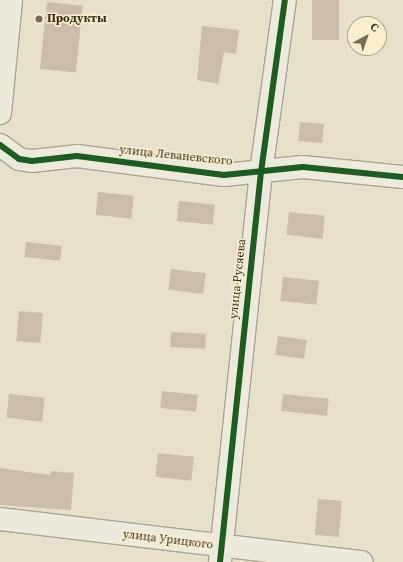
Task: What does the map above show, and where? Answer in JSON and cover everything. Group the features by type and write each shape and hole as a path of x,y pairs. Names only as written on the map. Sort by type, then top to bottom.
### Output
{"street":[{"path":"0,113 11,0"},
{"name":"улица Русяева","path":"220,554 261,172 285,0"},
{"name":"улица Леваневского","path":"0,145 19,159 32,161 77,156 224,175 303,167 403,177"},
{"name":"улица Урицкого","path":"0,520 220,554 360,562"}],"building":[{"path":"312,0 339,0 339,40 312,40"},
{"path":"47,2 83,6 76,72 40,69"},
{"path":"202,26 239,30 236,54 224,52 218,84 197,80"},
{"path":"300,122 324,124 322,143 298,141"},
{"path":"98,192 134,196 131,219 96,215"},
{"path":"179,201 215,205 213,225 177,221"},
{"path":"289,212 325,216 322,239 287,235"},
{"path":"26,242 62,246 60,261 24,257"},
{"path":"171,269 206,273 203,294 168,290"},
{"path":"283,277 319,281 316,305 280,301"},
{"path":"19,311 43,313 40,343 16,341"},
{"path":"171,332 206,334 205,349 170,347"},
{"path":"278,336 307,340 304,359 275,355"},
{"path":"162,391 198,395 196,412 160,408"},
{"path":"9,394 45,398 42,422 6,418"},
{"path":"283,394 329,399 327,416 281,411"},
{"path":"158,453 194,457 191,481 155,477"},
{"path":"0,468 50,475 51,471 74,473 71,510 0,505"},
{"path":"318,499 342,501 339,537 315,535"}],"cycle path":[{"path":"220,562 261,172 285,0"},
{"path":"0,145 19,159 32,161 77,156 224,175 303,167 403,177"}],"place":[{"name":"Продукты","path":"39,19"}]}
